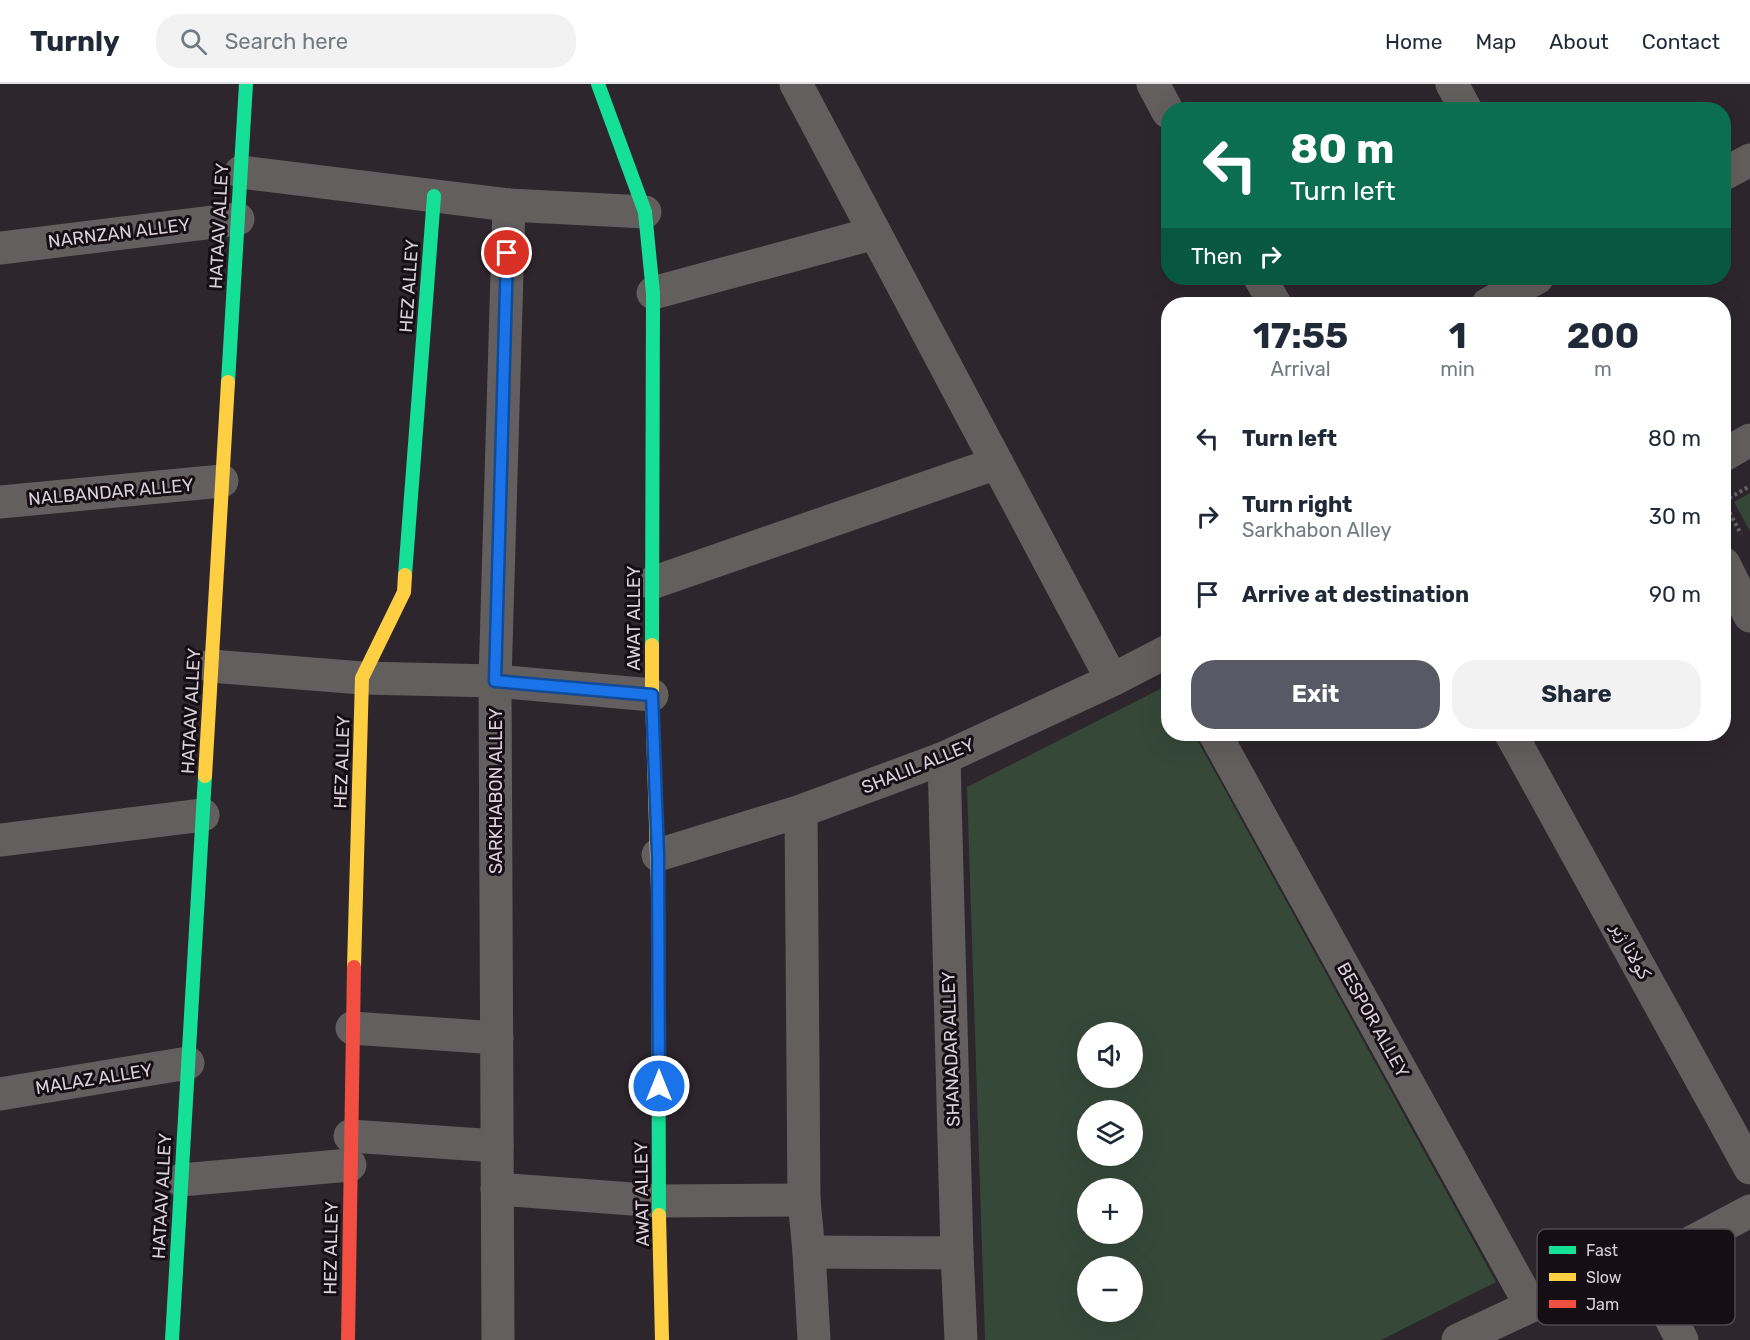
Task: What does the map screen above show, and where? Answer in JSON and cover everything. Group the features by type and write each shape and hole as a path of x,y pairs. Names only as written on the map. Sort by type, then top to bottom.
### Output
{"street":[{"name":"HATAAV ALLEY","path":"172,1340 246,84"},
{"path":"796,84 1112,680"},
{"path":"1153,84 1163,102"},
{"path":"1452,84 1462,102"},
{"name":"AWAT ALLEY","path":"605,87 645,212 653,293 652,695 658,855 659,1201 662,1340"},
{"path":"1731,170 1750,160"},
{"path":"241,172 509,205 645,212"},
{"name":"HEZ ALLEY","path":"348,1340 352,1028 362,678 404,592 434,196"},
{"name":"SARKHABON ALLEY","path":"498,1340 495,681 509,205"},
{"name":"NARNZAN ALLEY","path":"0,248 238,219"},
{"path":"653,293 875,233"},
{"path":"1501,297 1524,285"},
{"path":"1731,451 1750,440"},
{"path":"652,583 997,463"},
{"name":"NALBANDAR ALLEY","path":"0,502 222,481"},
{"path":"1734,552 1750,616"},
{"name":"SHALIL ALLEY","path":"658,855 801,811 944,758 1112,680 1161,655"},
{"path":"212,666 362,678 495,681 652,695"},
{"name":"BESPOR ALLEY","path":"1219,741 1531,1306"},
{"name":"کولانا ژیر","path":"1515,741 1750,1168"},
{"name":"SHANADAR ALLEY","path":"944,758 961,1340"},
{"path":"801,811 804,1200 814,1340"},
{"path":"0,840 203,815"},
{"path":"352,1028 497,1038"},
{"name":"MALAZ ALLEY","path":"0,1094 188,1064"},
{"path":"181,1180 350,1150 497,1146"},
{"path":"497,1189 659,1201 804,1200"},
{"path":"1716,1229 1750,1211"},
{"path":"809,1252 957,1253"},
{"path":"1458,1340 1537,1304"},
{"path":"1674,1325 1682,1340"}],"path":[{"path":"1731,498 1750,486"},
{"path":"1731,537 1734,552"}],"green space":[{"path":"1750,493 1750,531 1734,502"},
{"path":"1161,689 1161,741 1198,741 1496,1282 1381,1340 985,1340 967,787"}],"traffic: fast":[{"path":"228,382 246,84"},
{"path":"598,84 645,212 653,293 652,645"},
{"path":"405,575 434,196"},
{"path":"172,1340 205,776"},
{"path":"658,891 659,1215"}],"traffic: slow":[{"path":"205,776 228,382"},
{"path":"354,967 362,678 404,592 405,575"},
{"path":"652,645 658,891"},
{"path":"659,1215 662,1340"}],"traffic: jam":[{"path":"348,1340 354,967"}],"route":[{"path":"507,253 495,681 652,695 658,855 659,1086"}]}
